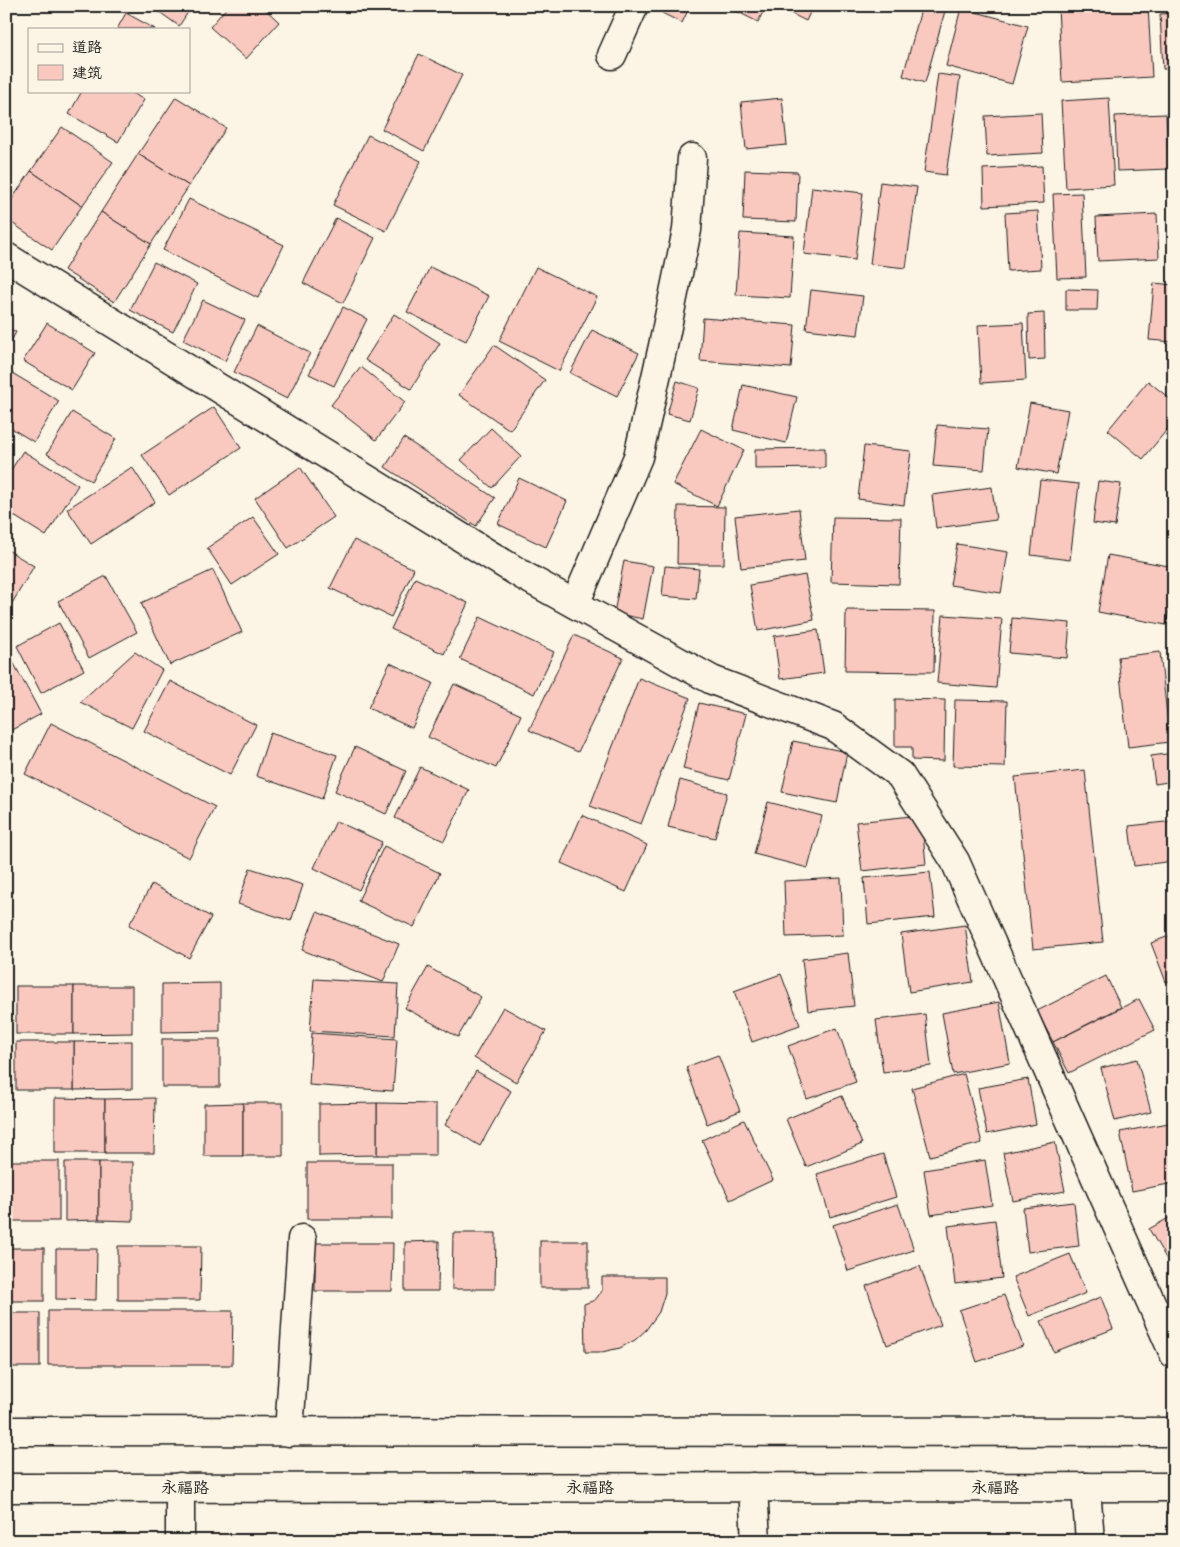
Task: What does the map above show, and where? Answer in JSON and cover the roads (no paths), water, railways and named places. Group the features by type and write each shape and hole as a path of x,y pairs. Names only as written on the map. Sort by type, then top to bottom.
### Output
{"street":[{"path":"612,55 634,6"},
{"path":"575,604 638,457 687,230 692,158"},
{"path":"6,257 524,576 712,680 834,726 900,775 955,861 1174,1354"},
{"path":"289,1432 302,1239"},
{"path":"6,1432 1174,1432"},
{"path":"180,1487 180,1541"},
{"path":"753,1487 756,1541"},
{"path":"1086,1487 1090,1541"},
{"name":"永福路","path":"6,1488 1174,1487"}]}
